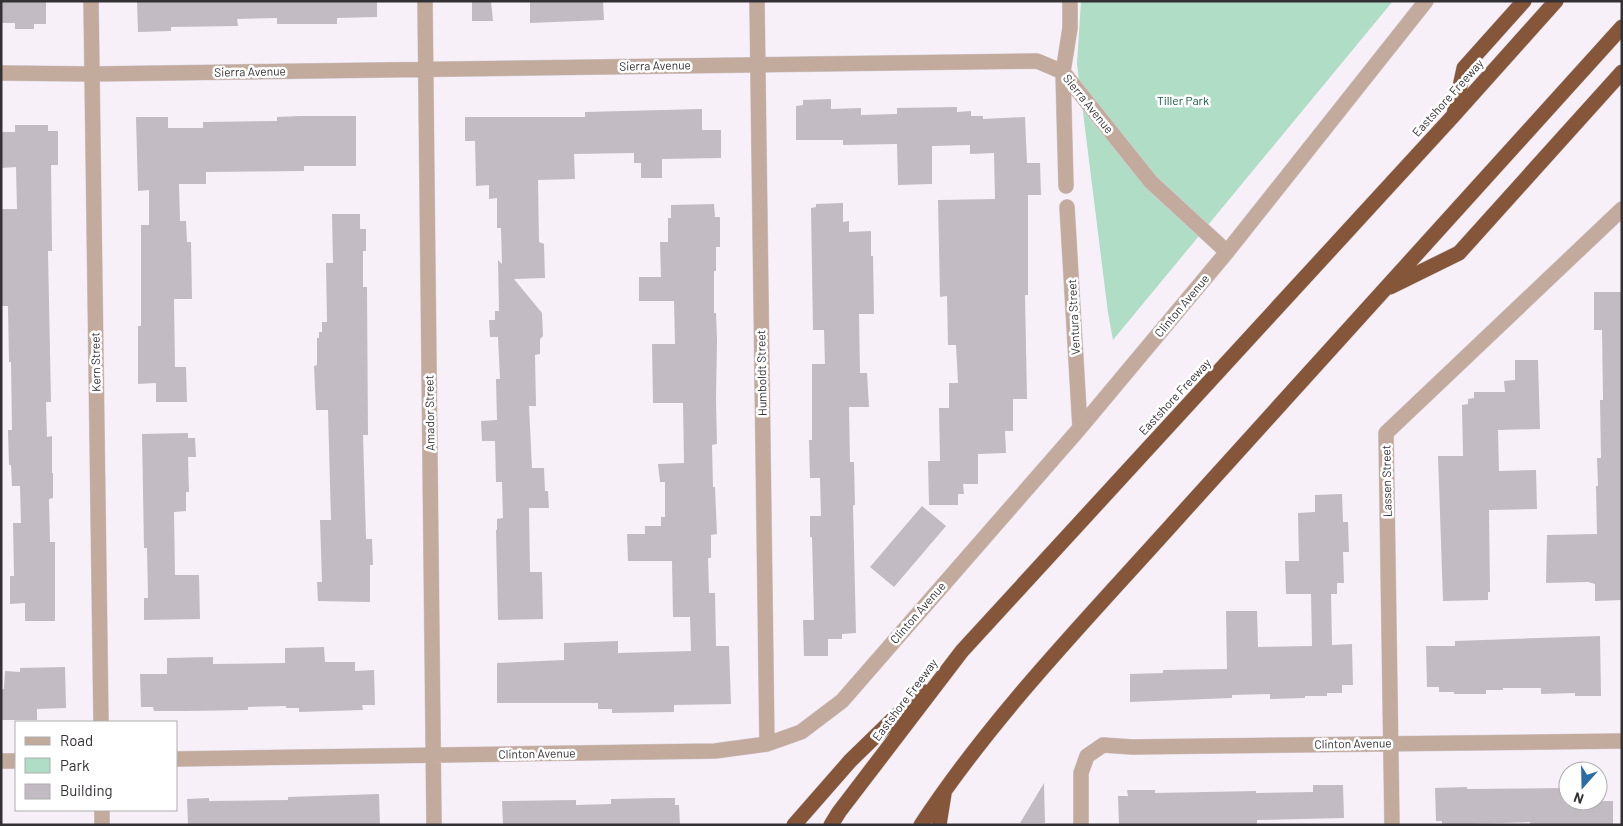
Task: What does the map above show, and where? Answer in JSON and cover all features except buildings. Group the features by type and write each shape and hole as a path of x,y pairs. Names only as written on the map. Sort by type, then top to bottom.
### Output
{"highway":[{"path":"1454,115 1464,68 1524,1"},
{"name":"Eastshore Freeway","path":"831,825 962,651 1454,115 1556,1"},
{"path":"921,825 945,788 1010,706 1382,291 1622,27"},
{"path":"1382,291 1459,253 1622,72"},
{"path":"794,825 850,761 962,651"},
{"path":"940,825 945,788"}],"street":[{"name":"Kern Street","path":"91,1 101,721"},
{"name":"Amador Street","path":"425,1 434,825"},
{"name":"Humboldt Street","path":"757,1 767,744"},
{"path":"1066,186 1063,72 1070,28 1070,1"},
{"name":"Clinton Avenue","path":"178,759 715,751 767,744 801,732 842,701 1080,428 1227,252 1426,1"},
{"name":"Sierra Avenue","path":"1,73 92,74 1037,61 1063,72 1150,182 1227,252"},
{"name":"Ventura Street","path":"1067,206 1080,428"},
{"name":"Lassen Street","path":"1392,825 1386,434 1622,209"},
{"name":"Clinton Avenue","path":"1081,825 1081,773 1087,756 1103,745 1132,747 1622,741"},
{"path":"1,761 15,760"},
{"path":"102,811 102,825"}],"green space":[{"name":"Tiller Park","path":"1081,1 1393,1 1113,340 1077,64"}]}
